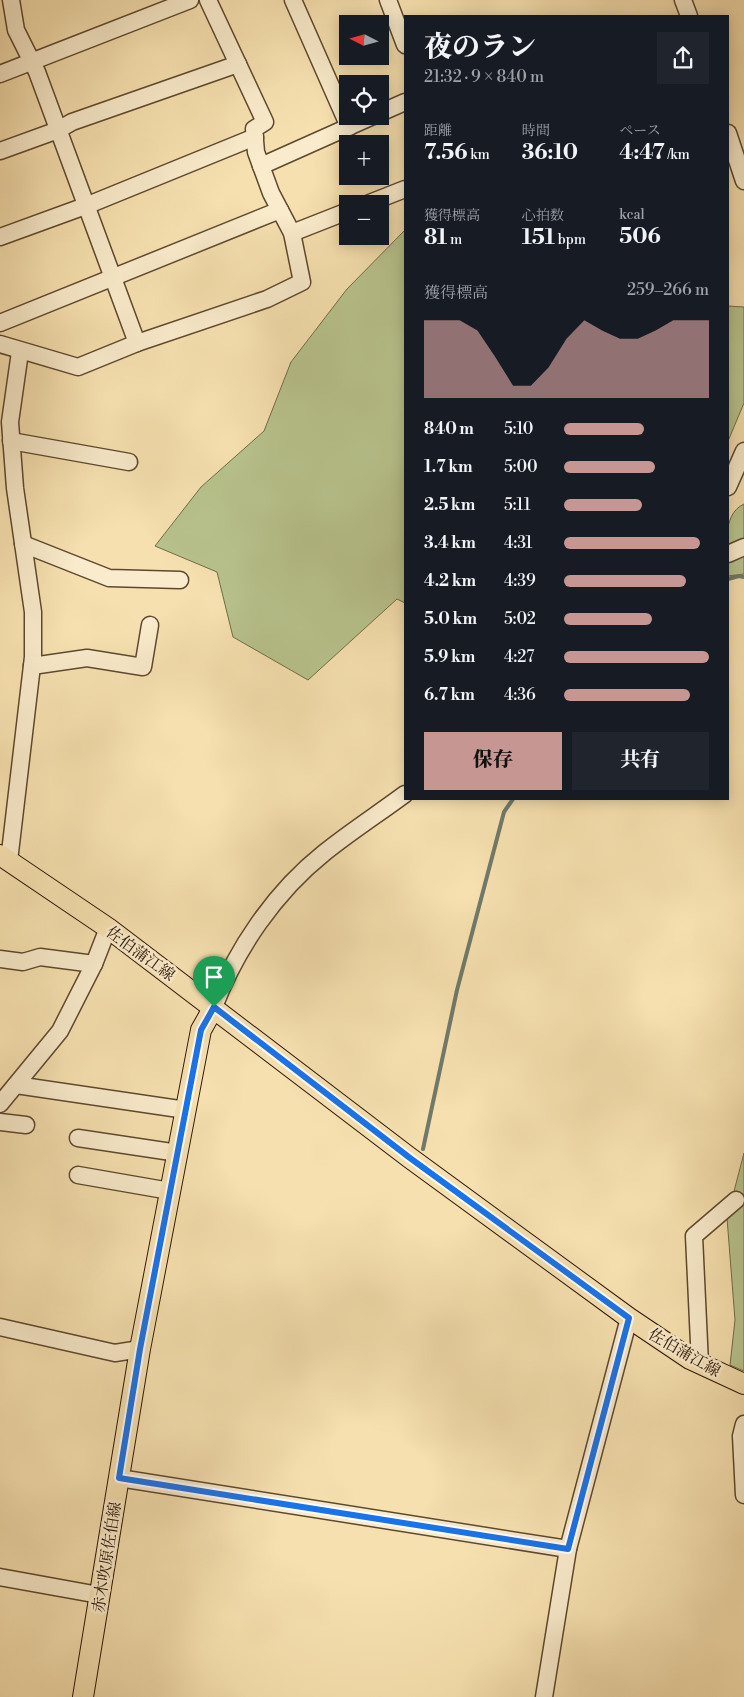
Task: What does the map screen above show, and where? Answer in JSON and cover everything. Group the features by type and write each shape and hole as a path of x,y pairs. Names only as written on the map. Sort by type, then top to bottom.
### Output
{"main road":[{"name":"佐伯蒲江線","path":"4,858 108,928 414,1160 629,1318 700,1364 744,1384"},
{"name":"赤木吹原佐伯線","path":"83,1697 140,1349 201,1030 214,1007"}],"street":[{"path":"11,0 16,30 32,62 88,205 137,342"},
{"path":"0,74 190,0"},
{"path":"0,344 20,352 78,368 137,342 267,299 302,282 292,233 280,210 256,152 254,129 264,122 208,0"},
{"path":"293,0 349,127"},
{"path":"388,0 404,42"},
{"path":"683,0 689,15"},
{"path":"0,151 58,130 72,122 238,64"},
{"path":"389,109 404,102"},
{"path":"262,166 353,125"},
{"path":"729,135 744,181"},
{"path":"0,238 88,205 255,137"},
{"path":"389,195 404,189"},
{"path":"0,323 280,210"},
{"path":"292,233 339,215"},
{"path":"4,858 32,666 33,612 8,445 20,352"},
{"path":"8,445 129,462"},
{"path":"729,485 744,450"},
{"path":"23,544 109,578 180,580"},
{"path":"729,554 744,547"},
{"path":"32,666 87,658 143,667 150,625"},
{"path":"214,1007 226,975 280,896 324,853 404,795"},
{"path":"0,1104 60,1031 94,964 108,928"},
{"path":"0,959 23,962 40,957 94,964"},
{"path":"16,1085 186,1110"},
{"path":"0,1122 26,1125"},
{"path":"78,1138 178,1153"},
{"path":"78,1175 170,1191"},
{"path":"700,1364 694,1236 736,1200"},
{"path":"544,1697 568,1549 629,1318"},
{"path":"0,1327 115,1353 140,1349"},
{"path":"744,1424 741,1436 744,1495"},
{"path":"119,1478 568,1549"},
{"path":"0,1577 99,1595"}],"green space":[{"path":"404,231 404,602 397,599 308,680 233,637 217,572 155,546 201,487 264,431 291,362 347,289"},
{"path":"729,306 744,307 744,403 729,439"},
{"path":"744,504 744,574 729,576 729,523 736,509"},
{"path":"744,1153 744,1371 730,1365 735,1320 727,1218"}],"waterway":[{"path":"729,579 739,576 744,577"},
{"path":"423,1149 457,990 504,812 512,800"}],"route":[{"path":"214,1007 410,1158 629,1318 568,1549 119,1478 140,1349 201,1030 214,1007"}]}
